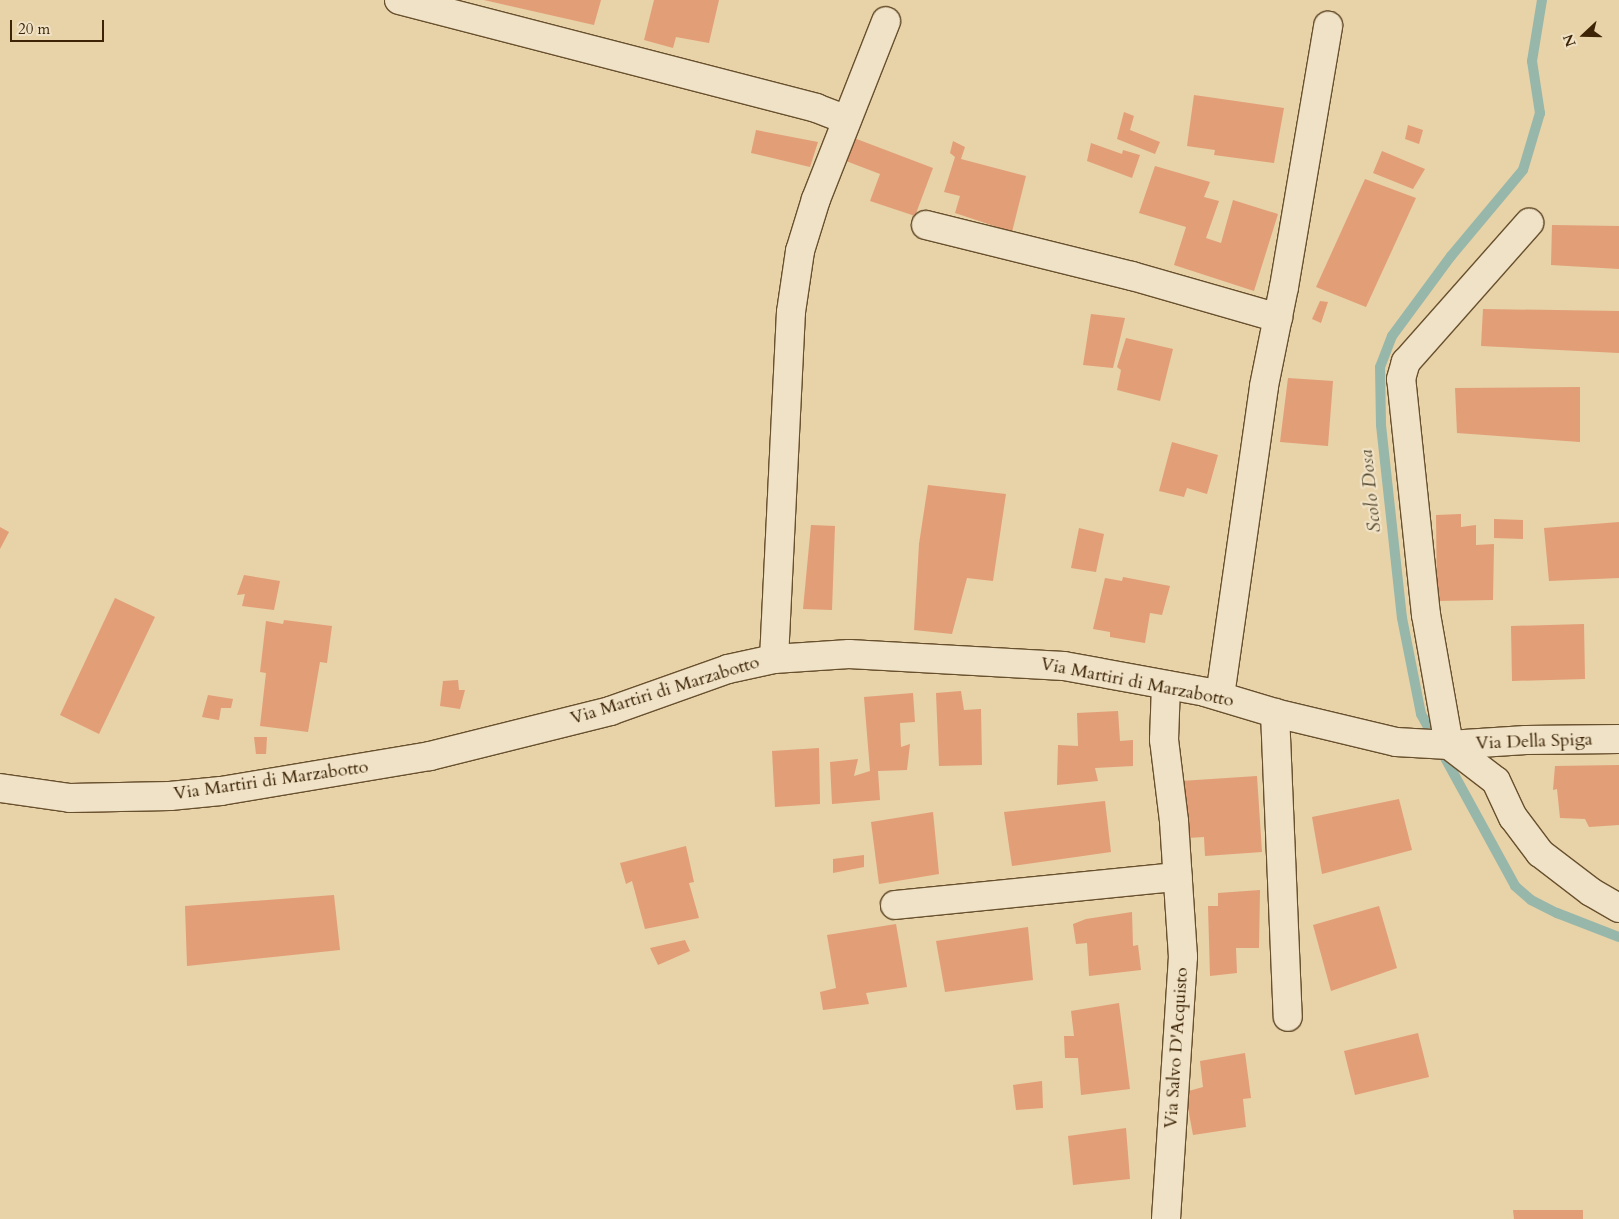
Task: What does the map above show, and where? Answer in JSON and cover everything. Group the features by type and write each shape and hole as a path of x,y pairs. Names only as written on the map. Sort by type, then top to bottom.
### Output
{"street":[{"path":"399,0 816,108 847,120"},
{"path":"774,659 791,312 800,252 847,120 886,21"},
{"path":"1220,696 1264,386 1284,286 1328,26"},
{"path":"1529,223 1406,362 1401,379 1426,615 1449,745 1496,781 1513,816 1540,853 1591,892 1619,908"},
{"path":"926,226 1132,276 1278,318"},
{"name":"Via Martiri di Marzabotto","path":"0,788 70,798 109,798 221,791 430,756 610,710 728,670 774,659 849,654 1064,666 1220,696 1275,713 1396,742 1449,745"},
{"name":"Via Salvo D'Acquisto","path":"1166,685 1164,740 1178,877 1183,957 1166,1219"},
{"path":"1275,713 1288,1017"},
{"path":"1496,781 1503,760 1513,748 1526,740"},
{"name":"Via Della Spiga","path":"1449,745 1526,740 1619,740"},
{"path":"895,905 1178,877"}],"building":[{"path":"484,0 601,0 594,25"},
{"path":"654,0 719,0 709,43 676,37 673,48 644,40"},
{"path":"1194,95 1284,108 1274,163 1214,155 1215,150 1187,146"},
{"path":"1124,112 1134,116 1130,130 1160,142 1155,154 1117,139"},
{"path":"1408,125 1423,130 1419,144 1405,139"},
{"path":"756,130 818,142 810,167 751,153"},
{"path":"854,138 933,168 915,216 870,201 880,174 846,161"},
{"path":"953,141 965,147 961,159 1026,176 1012,232 955,213 960,196 944,192 955,157 950,153"},
{"path":"1091,143 1122,154 1123,150 1140,155 1132,178 1087,161"},
{"path":"1382,151 1425,169 1413,189 1373,173"},
{"path":"1155,166 1210,182 1204,197 1219,201 1206,238 1221,243 1233,200 1278,214 1254,291 1174,265 1186,227 1139,213"},
{"path":"1365,179 1416,198 1366,307 1316,287"},
{"path":"1552,225 1619,226 1619,269 1551,265"},
{"path":"1320,301 1328,302 1321,323 1312,319"},
{"path":"1483,309 1619,311 1619,353 1481,346"},
{"path":"1091,314 1125,318 1113,368 1083,365"},
{"path":"1126,338 1173,349 1160,401 1117,390 1121,370 1117,367"},
{"path":"1288,378 1333,381 1328,446 1280,442"},
{"path":"1580,387 1580,442 1457,433 1455,388"},
{"path":"1172,442 1218,455 1207,494 1187,488 1184,497 1159,491"},
{"path":"928,485 1006,494 993,581 967,578 952,634 914,630 919,544"},
{"path":"1461,514 1461,527 1476,525 1476,545 1494,544 1493,600 1437,601 1436,515"},
{"path":"1494,519 1523,520 1523,539 1494,538"},
{"path":"1619,522 1619,578 1549,581 1544,528"},
{"path":"811,525 835,526 832,610 803,609"},
{"path":"0,527 9,532 0,549"},
{"path":"1079,528 1104,534 1096,572 1071,568"},
{"path":"244,575 280,581 274,610 242,606 245,594 237,595"},
{"path":"1123,577 1170,586 1162,615 1150,613 1145,643 1110,637 1110,632 1093,629 1105,578 1122,581"},
{"path":"115,598 155,617 99,734 60,715"},
{"path":"284,620 332,626 327,663 320,662 308,732 260,726 266,673 260,672 266,621 283,624"},
{"path":"1584,624 1585,679 1512,681 1511,626"},
{"path":"458,680 459,690 465,690 460,709 440,706 443,681"},
{"path":"961,691 964,710 981,709 982,765 939,766 936,693"},
{"path":"913,693 915,722 900,723 901,747 910,744 907,770 878,771 880,800 832,804 830,762 858,759 854,776 870,771 864,697"},
{"path":"208,695 233,699 231,708 221,708 219,720 202,717"},
{"path":"1118,711 1120,741 1133,740 1133,766 1095,768 1098,781 1057,785 1058,745 1078,746 1077,713"},
{"path":"254,737 267,737 266,754 256,754"},
{"path":"819,748 820,804 775,807 772,751"},
{"path":"1619,765 1619,825 1589,827 1585,819 1560,818 1557,789 1553,790 1555,766"},
{"path":"1257,776 1262,852 1205,856 1204,837 1187,838 1181,781"},
{"path":"1399,799 1412,850 1322,874 1312,817"},
{"path":"1105,801 1111,852 1012,866 1004,812"},
{"path":"933,812 939,874 879,884 871,822"},
{"path":"686,846 694,882 689,883 699,918 645,929 632,881 626,884 620,863"},
{"path":"864,855 864,867 833,873 833,859"},
{"path":"1260,890 1259,948 1236,948 1237,973 1210,976 1208,906 1218,906 1218,893"},
{"path":"334,895 340,950 187,966 185,906"},
{"path":"1379,906 1397,968 1331,991 1313,925"},
{"path":"1132,912 1133,946 1138,945 1141,970 1089,976 1087,943 1076,944 1073,924 1086,919"},
{"path":"896,924 907,987 866,993 869,1004 823,1010 820,992 836,988 827,935"},
{"path":"1028,927 1033,980 945,992 936,941"},
{"path":"685,940 690,951 658,965 650,948"},
{"path":"1119,1003 1130,1089 1081,1095 1078,1058 1065,1058 1064,1036 1074,1036 1071,1011"},
{"path":"1418,1033 1429,1077 1355,1095 1344,1051"},
{"path":"1245,1053 1251,1098 1243,1099 1246,1127 1193,1135 1185,1092 1203,1087 1200,1061"},
{"path":"1042,1081 1043,1108 1016,1110 1013,1085"},
{"path":"1126,1128 1130,1179 1073,1185 1068,1136"},
{"path":"1513,1210 1583,1210 1583,1219 1514,1219"}],"waterway":[{"name":"Scolo Dosa","path":"1542,0 1532,61 1540,113 1523,170 1451,256 1392,336 1380,367 1381,425 1402,618 1421,714 1515,886 1531,900 1557,913 1619,937"}]}
